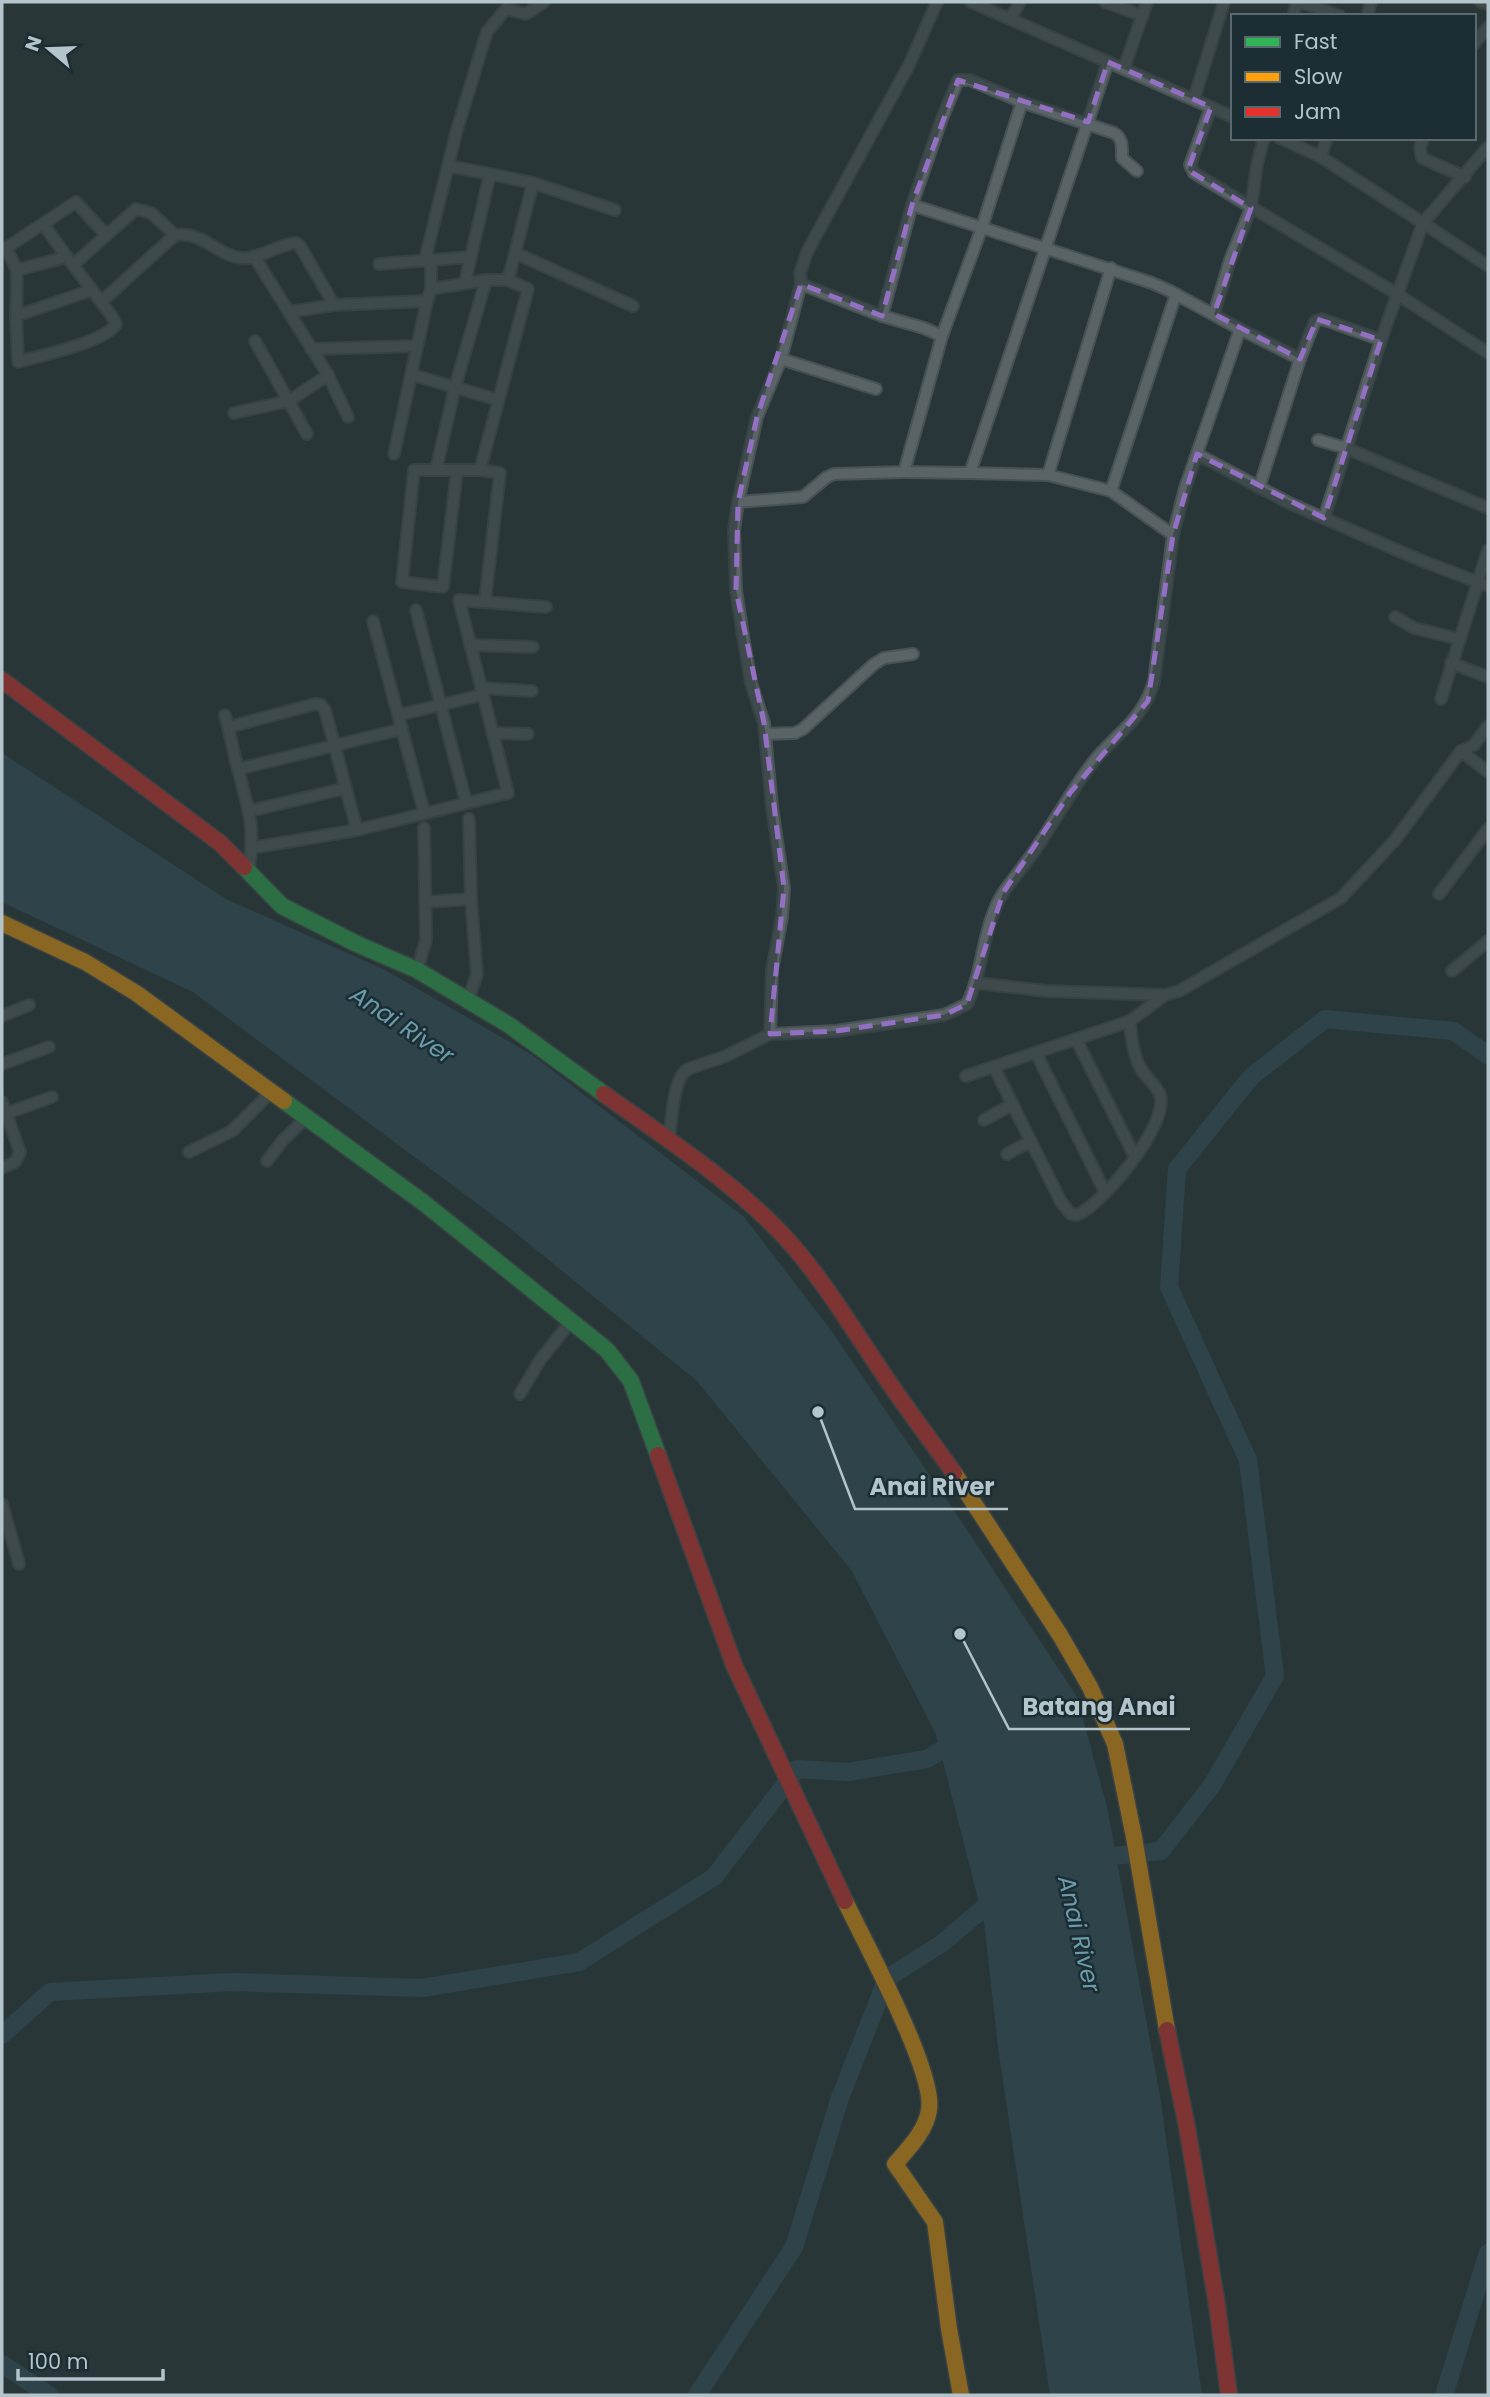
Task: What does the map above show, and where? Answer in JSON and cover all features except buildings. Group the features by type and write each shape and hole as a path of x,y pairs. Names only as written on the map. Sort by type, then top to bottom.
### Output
{"street":[{"path":"394,454 431,289 428,260 448,166 487,32 506,9 526,14 544,2"},
{"path":"769,1034 772,970 782,917 784,888 772,807 764,723 751,683 736,590 734,530 738,502 757,417 780,359 801,284 802,262 909,65 937,2"},
{"path":"971,2 1231,116"},
{"path":"1010,19 1020,2"},
{"path":"1105,2 1143,16"},
{"path":"1124,68 1147,2"},
{"path":"1194,99 1224,2"},
{"path":"1298,2 1334,14"},
{"path":"1481,2 1488,4"},
{"path":"1476,42 1488,27"},
{"path":"970,473 1108,62"},
{"path":"882,316 912,205 958,80 970,80 1022,102 1088,122 1119,136 1122,142 1122,158 1137,171"},
{"path":"904,472 942,336 981,230 1022,102"},
{"path":"1211,107 1190,169 1397,294 1488,353"},
{"path":"1214,314 1230,260 1251,208 1263,140"},
{"path":"1284,140 1321,157 1487,263"},
{"path":"1321,157 1326,140"},
{"path":"1422,140 1420,148 1422,158 1465,177"},
{"path":"1324,517 1381,340 1423,223 1488,147"},
{"path":"448,166 533,183 615,210"},
{"path":"465,282 490,174"},
{"path":"508,280 533,183"},
{"path":"43,224 116,324 101,336 18,362 17,270 4,249 76,202 106,235"},
{"path":"912,205 981,230 1111,268 1176,294 1300,359"},
{"path":"17,270 70,261 136,209 151,213 175,235"},
{"path":"101,302 175,235 194,235 238,257 254,256 296,243 334,305"},
{"path":"515,253 633,306"},
{"path":"254,256 327,375 348,417"},
{"path":"379,264 471,257"},
{"path":"1048,475 1111,268"},
{"path":"431,289 486,280 508,280 528,289 480,470"},
{"path":"436,470 455,387 486,280"},
{"path":"801,284 942,336"},
{"path":"16,316 92,290"},
{"path":"1111,491 1176,294"},
{"path":"289,312 334,305 428,301"},
{"path":"1259,488 1300,359 1317,318 1381,340"},
{"path":"668,1140 682,1071 726,1056 769,1034 836,1031 944,1015 967,1004 976,982 993,916 1003,893 1036,849 1070,793 1096,759 1134,720 1148,701 1158,656 1173,535 1185,488 1240,329"},
{"path":"255,341 307,434"},
{"path":"311,349 417,346"},
{"path":"780,359 876,388"},
{"path":"234,413 289,401 327,375"},
{"path":"413,375 498,400"},
{"path":"1318,440 1346,448 1488,508"},
{"path":"1197,454 1259,488 1420,560 1484,584"},
{"path":"457,470 443,587 402,582 414,470 436,470 457,470 480,470 500,473 485,601"},
{"path":"738,502 803,497 834,474 904,472 1048,475 1111,491 1173,535"},
{"path":"1441,699 1459,639 1484,584 1488,550"},
{"path":"252,848 357,830 508,793 459,600 546,607"},
{"path":"416,610 466,802"},
{"path":"1395,617 1414,628 1459,639"},
{"path":"373,621 424,812"},
{"path":"470,645 533,647"},
{"path":"765,734 795,733 803,729 874,664 884,658 913,654"},
{"path":"1451,663 1488,677"},
{"path":"2,680 220,843 282,906 356,944 417,970 468,1000 509,1025 668,1140 747,1200 782,1234 840,1308 875,1362 957,1476 1060,1634 1095,1696 1115,1744 1134,1837 1169,2042 1194,2163 1230,2395"},
{"path":"398,715 481,691 532,691"},
{"path":"229,727 318,704 325,710 357,830"},
{"path":"225,715 250,811 252,848 248,874"},
{"path":"976,982 1046,991 1165,995 1179,991 1341,898 1395,840 1461,751 1474,745 1488,726"},
{"path":"237,769 402,729"},
{"path":"492,733 528,734"},
{"path":"1461,751 1488,772"},
{"path":"250,811 345,788"},
{"path":"468,1000 477,974 471,899 469,819"},
{"path":"417,970 425,948 424,828"},
{"path":"1438,894 1488,829"},
{"path":"425,901 471,899"},
{"path":"2,923 99,969 272,1091 424,1203 572,1320 607,1350 631,1381 734,1665 914,2046 930,2102 924,2124 895,2164 935,2222 961,2395"},
{"path":"1452,971 1488,941"},
{"path":"966,1076 1130,1021 1165,995"},
{"path":"2,1016 29,1005"},
{"path":"994,1067 1061,1202 1071,1214 1077,1215 1084,1212 1105,1192 1135,1157 1155,1122 1161,1105 1160,1093 1141,1069 1134,1052 1130,1021"},
{"path":"1076,1039 1135,1157"},
{"path":"2,1064 49,1047"},
{"path":"1036,1053 1105,1192"},
{"path":"189,1152 232,1131 272,1091"},
{"path":"4,1114 52,1097"},
{"path":"2,1102 4,1114 20,1152 15,1162 2,1168"},
{"path":"984,1120 1013,1104"},
{"path":"267,1161 307,1117"},
{"path":"1007,1154 1031,1141"},
{"path":"520,1394 540,1360 572,1320"},
{"path":"2,1504 19,1564"}],"highlighted area":[{"path":"1108,62 1211,107 1188,170 1251,208 1214,314 1300,359 1317,319 1381,340 1324,518 1197,454 1173,535 1148,701 1070,793 1003,893 967,1004 944,1015 836,1031 770,1034 784,888 764,723 736,590 738,502 757,417 801,284 882,316 912,205 958,80 1088,122"}],"water":[{"path":"2,753 226,899 385,970 532,1055 744,1217 830,1329 1077,1697 1107,1807 1160,2096 1202,2395 1050,2395 998,2047 984,1922 936,1734 852,1571 696,1380 506,1225 193,992 2,902"}],"waterway":[{"path":"1093,1858 1161,1851 1212,1785 1275,1676 1248,1460 1169,1287 1177,1169 1251,1077 1325,1019 1453,1031 1488,1055"},
{"path":"2,2035 50,1992 234,1982 422,1988 579,1962 714,1877 797,1769 848,1772 927,1759 960,1739"},
{"path":"697,2395 794,2247 840,2098 887,1978 941,1944 999,1895"},
{"path":"1444,2395 1488,2253"},
{"path":"2,2364 49,2395"}],"traffic: fast":[{"path":"244,867 282,906 357,944 417,970 509,1025 604,1094"},
{"path":"284,1101 424,1203 607,1350 631,1381 658,1455"}],"traffic: slow":[{"path":"2,923 85,962 136,993 284,1101"},
{"path":"954,1473 1060,1635 1090,1687 1115,1744 1167,2030"},
{"path":"845,1901 911,2038 928,2092 929,2110 924,2125 895,2164 935,2222 961,2395"}],"traffic: jam":[{"path":"2,680 220,843 244,867"},
{"path":"604,1094 717,1176 760,1212 793,1246 818,1277 893,1389 954,1473"},
{"path":"658,1455 734,1665 845,1901"},
{"path":"1167,2030 1187,2127 1229,2395"}],"place":[{"name":"Anai River","path":"818,1412"},
{"name":"Batang Anai","path":"960,1634"}]}
